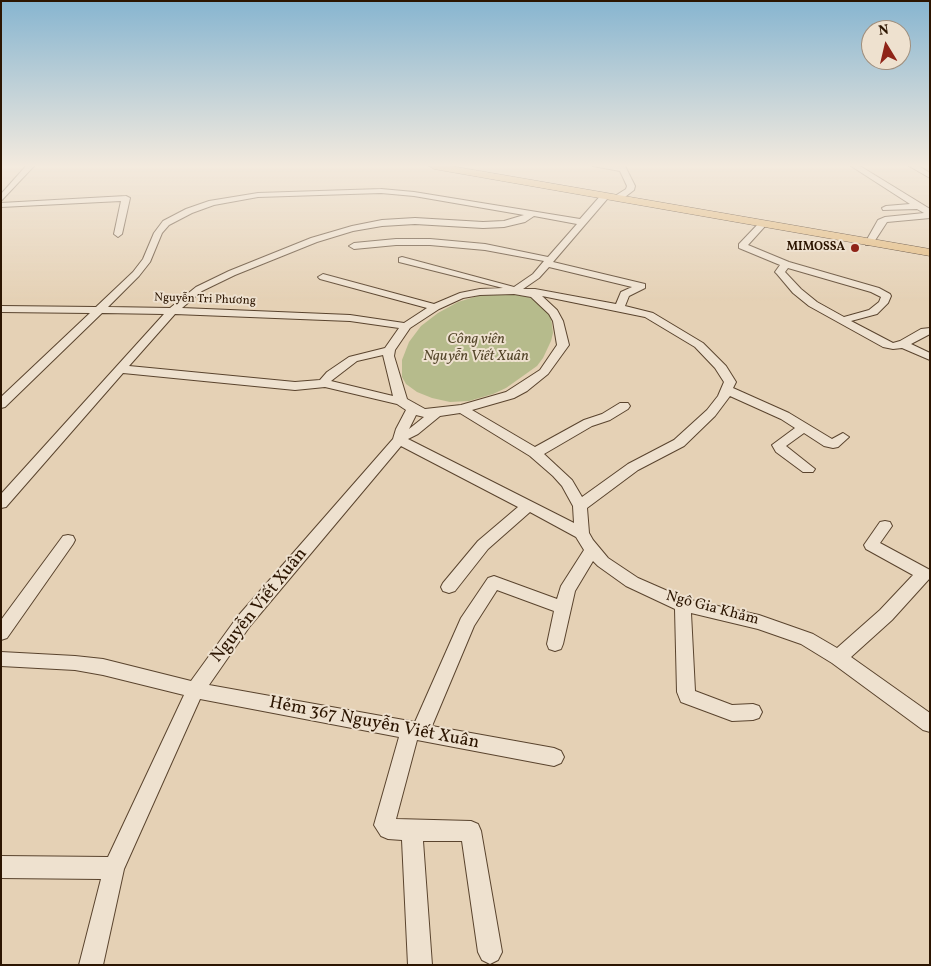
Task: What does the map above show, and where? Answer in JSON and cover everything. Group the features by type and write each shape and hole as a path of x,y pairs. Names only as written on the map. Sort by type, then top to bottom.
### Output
{"main road":[{"path":"691,211 930,253"}],"street":[{"path":"118,234 124,211"},
{"path":"1,404 136,274 147,260 158,233 166,223 188,211"},
{"path":"515,211 582,222"},
{"path":"402,400 388,356 389,350 406,326 435,307 460,296 480,292 515,290 536,276 592,211"},
{"path":"1,503 172,312 199,289 232,273 314,240 352,228 382,223 416,221 483,225 504,224 522,220 532,214"},
{"path":"869,243 880,222 930,214"},
{"path":"763,224 742,246 786,264 875,290 886,296 883,303 873,312 844,320"},
{"path":"354,246 396,242 430,242 484,247 642,286 625,294 620,307"},
{"path":"402,260 515,290 620,307 648,315 699,346 727,373 730,382 727,390 711,413 675,446 646,458 580,506"},
{"path":"786,264 780,272 797,291 813,304 886,345 903,344 924,331 930,330"},
{"path":"534,293 536,276"},
{"path":"323,277 435,307"},
{"path":"120,370 258,381 295,386 326,383 336,387 402,400 413,409 423,413 462,410 494,401 523,388 544,372 563,345 558,321 553,312 534,293"},
{"name":"Nguyễn Tri Phương","path":"1,309 146,310 350,318 406,326"},
{"path":"903,344 930,357"},
{"path":"326,383 325,381 331,374 353,359 389,350"},
{"path":"727,390 768,407 831,444 843,437"},
{"path":"535,453 588,422 606,417 624,406"},
{"name":"Nguyễn Viết Xuân","path":"91,965 114,868 195,690 244,621 400,439 400,432 413,409"},
{"name":"Ngô Gia Khảm","path":"462,410 535,453 567,483 580,506 582,533 592,550 603,562 632,582 683,605 759,622 807,639 838,658 930,724"},
{"path":"400,439 410,434 436,413"},
{"path":"805,427 778,445 808,468"},
{"path":"400,439 582,533"},
{"path":"449,587 482,545 529,505"},
{"path":"838,658 886,615 927,571 871,545 885,526"},
{"path":"1,633 68,540"},
{"path":"555,644 567,590 592,550"},
{"path":"490,952 471,831 412,831 388,829 384,825 415,732 467,623 494,582 564,608"},
{"path":"683,605 687,696 732,712 753,712"},
{"name":"Hẻm 367 Nguyễn Viết Xuân","path":"1,659 75,663 103,667 195,690 554,757"},
{"path":"412,831 420,965"},
{"path":"1,867 114,868"}],"green space":[{"name":"Công viên Nguyễn Viết Xuân","path":"502,292 534,299 544,306 551,317 553,333 551,341 537,366 506,388 469,401 450,402 432,398 417,392 406,384 402,377 402,360 409,342 421,326 438,313 458,302 481,295"}],"place":[{"name":"MIMOSSA","path":"855,248"}]}
